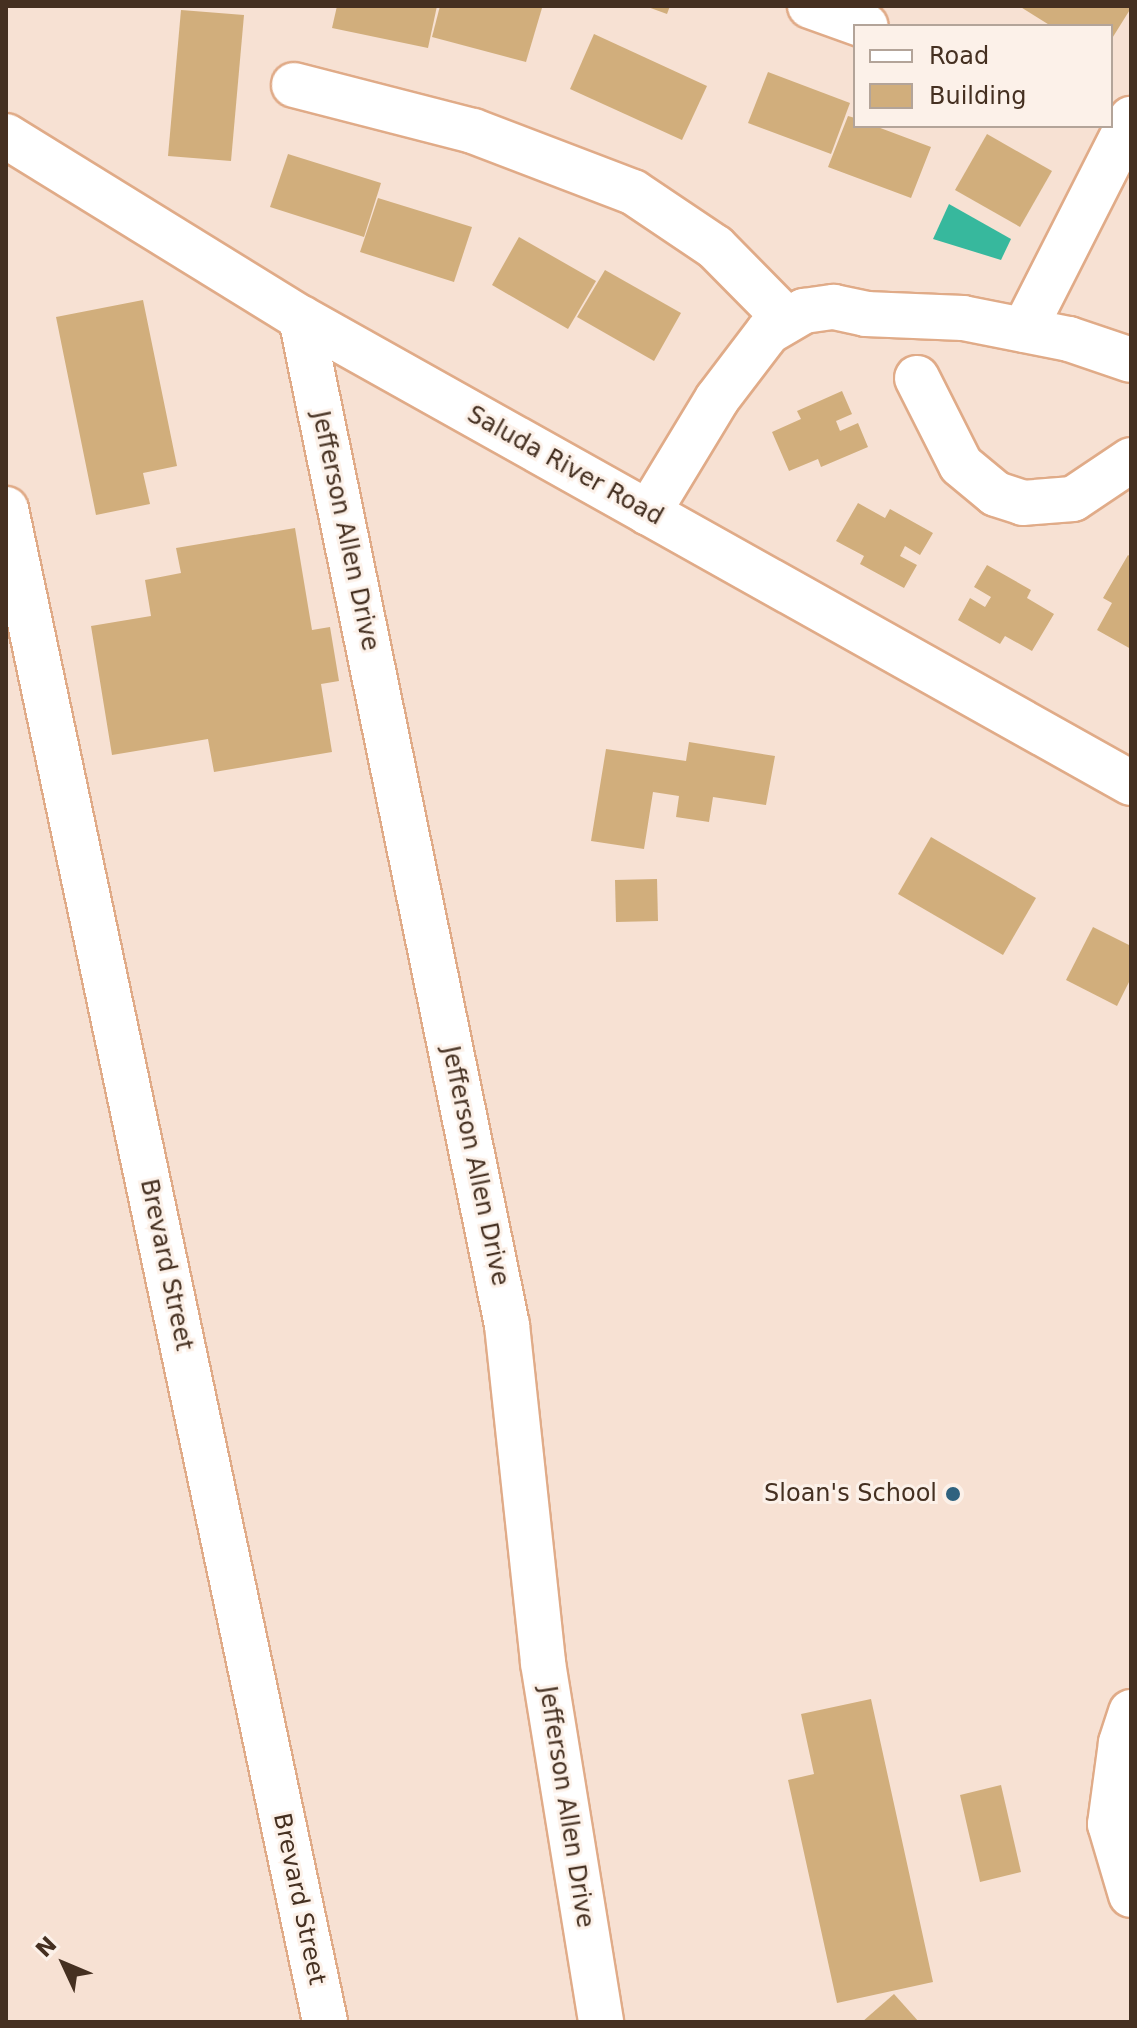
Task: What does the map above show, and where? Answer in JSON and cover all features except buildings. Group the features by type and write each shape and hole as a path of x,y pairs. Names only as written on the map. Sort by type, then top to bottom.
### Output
{"street":[{"path":"810,6 860,24"},
{"path":"294,85 473,131 633,192 715,247 786,319"},
{"path":"1024,330 1118,127"},
{"name":"Saluda River Road","path":"6,136 301,318 1131,783"},
{"path":"648,513 717,399 768,332 786,319 834,307 866,314 963,318 1069,339 1131,360"},
{"name":"Jefferson Allen Drive","path":"301,318 507,1325 543,1663 601,2022"},
{"path":"917,378 961,465 996,494 1023,503 1073,499 1131,460"},
{"name":"Brevard Street","path":"6,509 325,2022"},
{"path":"1131,1712 1121,1743 1110,1824 1131,1895"}],"water":[{"path":"949,204 1011,239 1001,260 933,239"}],"place":[{"name":"Sloan's School","path":"953,1494"}]}
